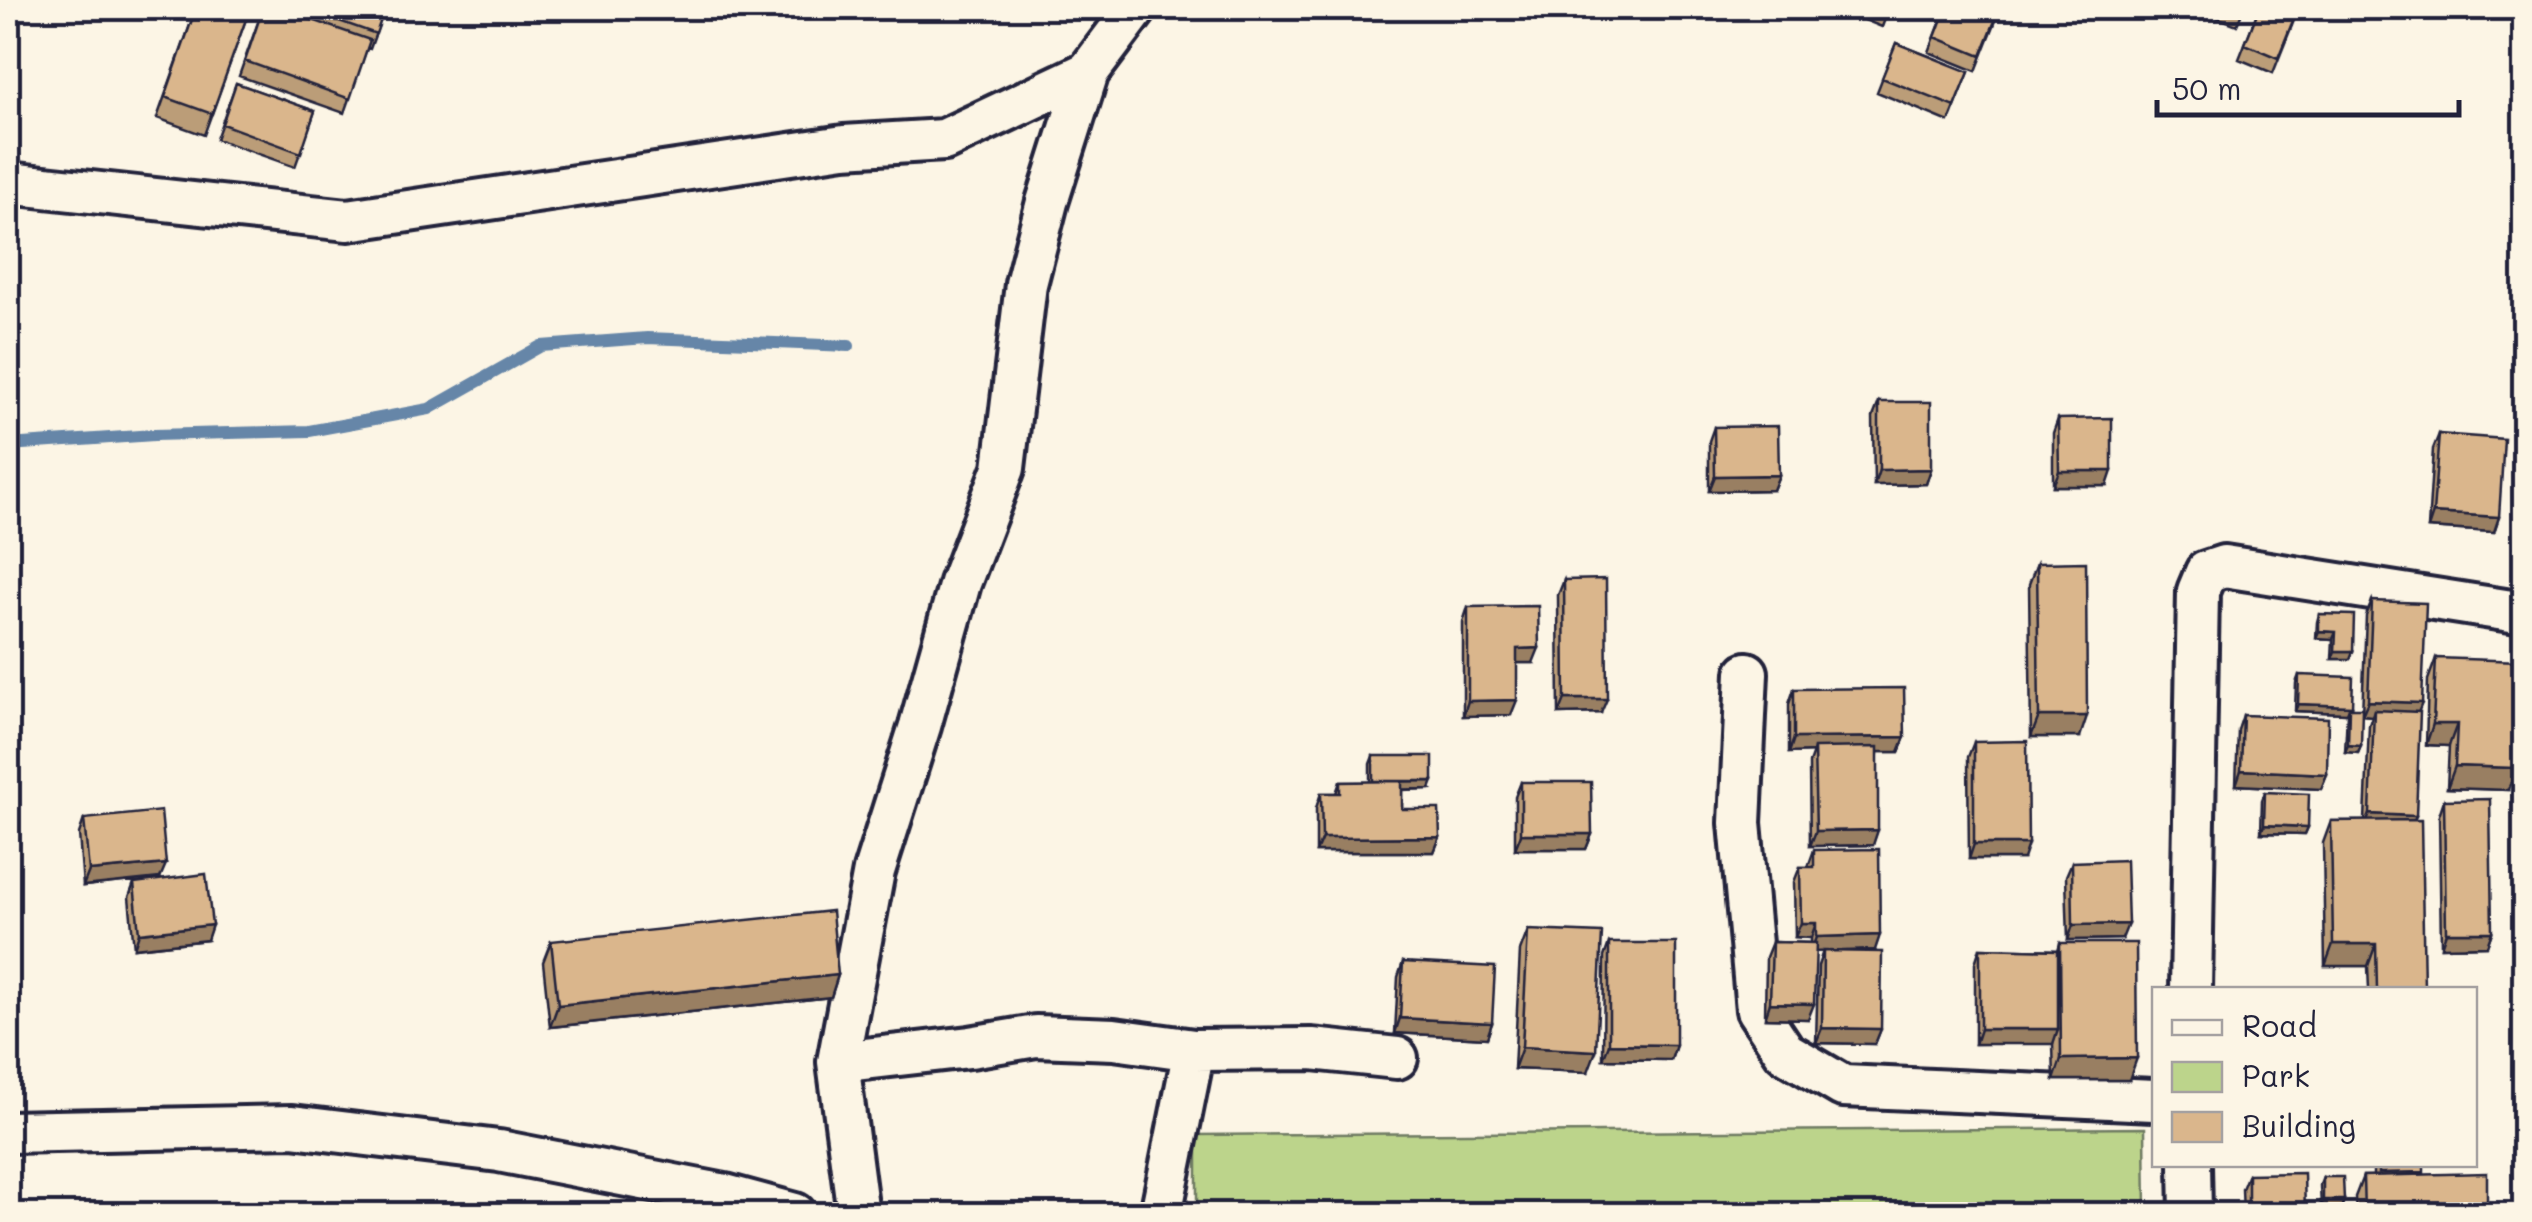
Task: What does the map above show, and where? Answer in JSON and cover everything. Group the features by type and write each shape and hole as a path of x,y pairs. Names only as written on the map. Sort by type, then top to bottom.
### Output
{"street":[{"path":"858,1214 838,1062 874,870 960,583 1004,468 1026,284 1047,202 1088,72 1136,8"},
{"path":"8,183 348,220 844,146 944,140 1088,72"},
{"path":"2191,987 2198,591 2206,572 2224,566 2524,613"},
{"path":"1747,673 1740,823 1758,1010 1785,1052 1843,1086 2152,1100"},
{"path":"838,1062 970,1048 1036,1036 1114,1039 1194,1050 1312,1049 1397,1058"},
{"path":"1161,1214 1194,1050"},
{"path":"8,1132 292,1126 499,1151 726,1195 795,1214"},
{"path":"2190,1167 2191,1214"}],"green space":[{"path":"2145,1128 2146,1214 1197,1214 1197,1135"}],"building":[{"path":"196,8 250,8 212,114 165,97"},
{"path":"263,8 278,8 370,40 350,99 245,61"},
{"path":"302,8 385,8 376,34"},
{"path":"1946,8 2000,8 1981,56 1935,37"},
{"path":"2259,8 2298,8 2278,58 2245,44"},
{"path":"1896,43 1969,72 1955,107 1882,78"},
{"path":"236,83 315,111 301,153 222,124"},
{"path":"1879,402 1931,402 1931,469 1879,470"},
{"path":"2112,418 2112,471 2059,471 2058,419"},
{"path":"1778,426 1779,475 1715,476 1714,427"},
{"path":"2439,434 2504,439 2499,517 2433,513"},
{"path":"2524,508 2524,560 2519,559"},
{"path":"2086,562 2087,716 2039,716 2037,563"},
{"path":"1606,579 1607,699 1565,699 1564,580"},
{"path":"2372,601 2426,603 2422,703 2368,701"},
{"path":"1538,606 1539,648 1517,649 1517,700 1468,701 1468,607"},
{"path":"2319,614 2354,615 2353,651 2335,651 2336,632 2319,631"},
{"path":"2436,658 2520,661 2516,768 2455,766 2457,724 2433,724"},
{"path":"2299,675 2353,677 2352,706 2298,704"},
{"path":"1904,688 1905,737 1794,738 1794,689"},
{"path":"2349,708 2362,708 2361,746 2348,745"},
{"path":"2374,710 2420,712 2416,816 2370,814"},
{"path":"2243,715 2328,718 2327,774 2241,770"},
{"path":"2027,741 2028,844 1974,844 1974,742"},
{"path":"1878,747 1878,830 1816,831 1814,748"},
{"path":"1373,756 1433,756 1433,781 1373,781"},
{"path":"1402,781 1402,809 1439,809 1440,837 1322,838 1321,793 1340,793 1340,782"},
{"path":"1521,782 1591,782 1592,834 1521,834"},
{"path":"2265,792 2309,794 2308,827 2264,825"},
{"path":"2490,799 2492,932 2446,932 2444,800"},
{"path":"161,811 166,864 89,871 84,819"},
{"path":"2421,820 2424,987 2377,987 2376,944 2333,944 2331,821"},
{"path":"1879,849 1880,935 1816,937 1816,923 1801,923 1800,867 1814,867 1814,850"},
{"path":"2126,860 2128,924 2073,925 2072,862"},
{"path":"206,874 212,925 139,933 134,883"},
{"path":"832,911 838,975 558,1005 551,941"},
{"path":"1528,930 1602,933 1596,1051 1522,1047"},
{"path":"1772,942 1816,943 1814,1004 1770,1003"},
{"path":"1609,943 1676,943 1676,1045 1609,1044"},
{"path":"2060,943 2136,943 2137,1058 2061,1059"},
{"path":"1980,948 2058,950 2058,1029 1980,1029"},
{"path":"1823,951 1882,952 1881,1029 1822,1028"},
{"path":"1403,962 1495,967 1492,1023 1400,1018"},
{"path":"2379,1167 2424,1167 2424,1172 2379,1173"},
{"path":"2304,1173 2305,1214 2248,1214 2248,1174"},
{"path":"2487,1173 2487,1214 2364,1214 2363,1176"},
{"path":"2323,1177 2343,1177 2344,1200 2323,1200"}],"waterway":[{"path":"8,445 154,435 309,431 429,409 541,346 647,338 849,346"}]}
